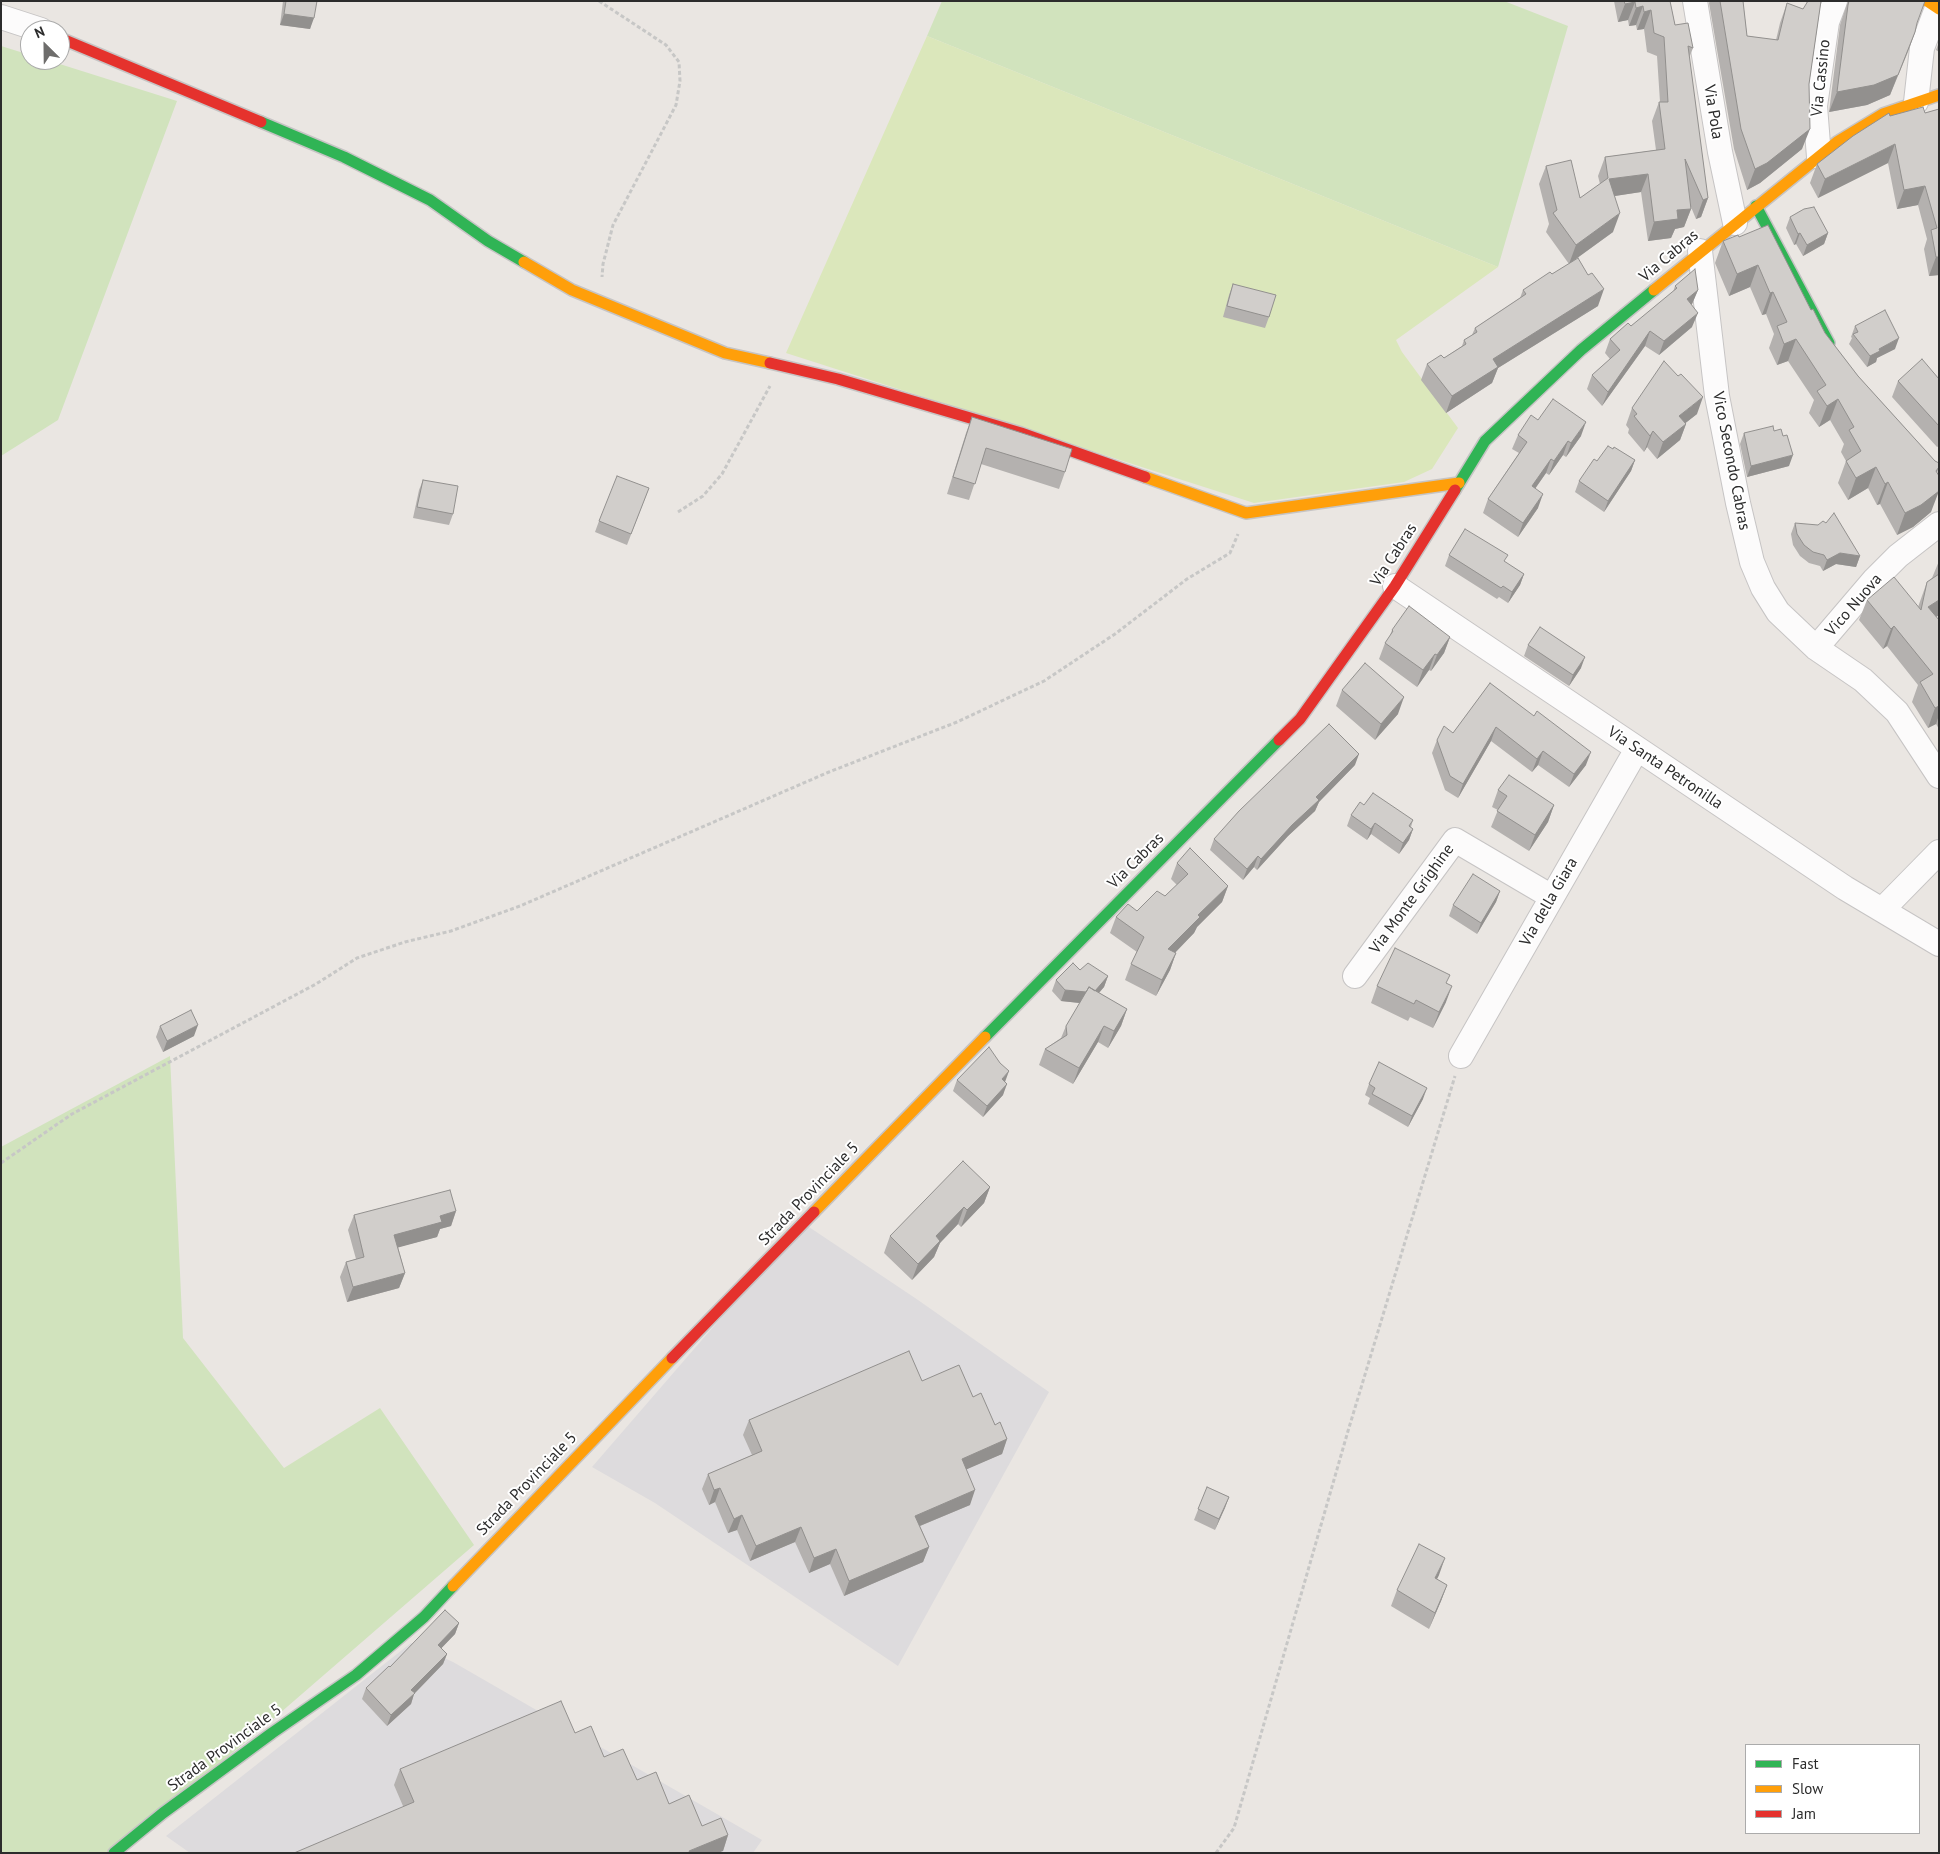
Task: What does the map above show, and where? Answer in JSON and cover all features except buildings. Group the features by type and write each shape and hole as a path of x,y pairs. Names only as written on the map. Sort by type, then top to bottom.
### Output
{"street":[{"name":"Via Pola","path":"1695,1 1720,152 1735,223"},
{"name":"Via Cassino","path":"1819,157 1815,106 1827,22 1835,1"},
{"path":"1916,102 1922,48 1935,6"},
{"path":"1,17 20,23"},
{"path":"70,42 344,157 430,200 488,241 572,290 725,353 838,379 1021,433 1246,513 1459,483"},
{"name":"Via Cabras","path":"926,1096 1300,719 1395,586 1485,441 1581,350 1700,251 1837,142 1883,114 1939,95"},
{"path":"1756,206 1830,345 1836,352"},
{"name":"Vico Secondo Cabras","path":"1700,251 1717,396 1752,562 1763,588 1778,612 1816,648"},
{"name":"Vico Nuova","path":"1939,524 1898,556 1874,580 1816,648 1863,680 1897,712 1939,776"},
{"name":"Via Santa Petronilla","path":"1395,586 1837,883 1939,944"},
{"name":"Via della Giara","path":"1461,1056 1637,749"},
{"name":"Via Monte Grighine","path":"1355,976 1455,840 1552,897"},
{"path":"1882,910 1939,852"},
{"name":"Strada Provinciale 5","path":"114,1853 202,1784 356,1675 424,1617 490,1545 926,1096"}],"path":[{"path":"599,1 666,45 679,62 680,81 676,106 613,225 603,264 601,302"},
{"path":"678,512 703,496 722,474 781,366"},
{"path":"1,1164 72,1114 316,984 357,958 405,942 451,931 520,906 829,772 957,722 1044,681 1115,634 1187,579 1230,553 1246,513"},
{"path":"1216,1853 1234,1828 1348,1432 1461,1056"}],"shaded area":[{"path":"803,1223 918,1300 1049,1392 898,1666 655,1503 592,1467"},
{"path":"411,1643 453,1662 762,1840 753,1853 190,1853 166,1836"}],"green space":[{"path":"942,1 1504,1 1568,26 1498,267 927,36"},
{"path":"927,36 1498,267 1396,340 1402,352 1458,428 1432,469 1404,482 1254,503 786,353"},
{"path":"1,46 20,52 20,70 70,70 70,67 177,101 58,420 1,456"},
{"path":"170,1056 183,1338 284,1468 380,1408 474,1545 265,1726 111,1853 1,1853 1,1147"}],"traffic: fast":[{"path":"261,122 344,157 430,200 488,241 524,262"},
{"path":"1756,206 1829,343"},
{"path":"1455,490 1485,441 1581,350 1654,290"},
{"path":"985,1037 1279,740"},
{"path":"114,1853 163,1813 272,1733 356,1675 424,1617 453,1586"}],"traffic: slow":[{"path":"1927,1 1939,9"},
{"path":"1654,290 1837,142 1883,114 1939,95"},
{"path":"524,262 572,290 725,353 770,363"},
{"path":"1145,477 1246,513 1459,483"},
{"path":"814,1212 985,1037"},
{"path":"453,1586 672,1358"}],"traffic: jam":[{"path":"70,42 261,122"},
{"path":"770,363 838,379 1021,433 1145,477"},
{"path":"1279,740 1300,719 1395,586 1455,490"},
{"path":"672,1358 814,1212"}]}
